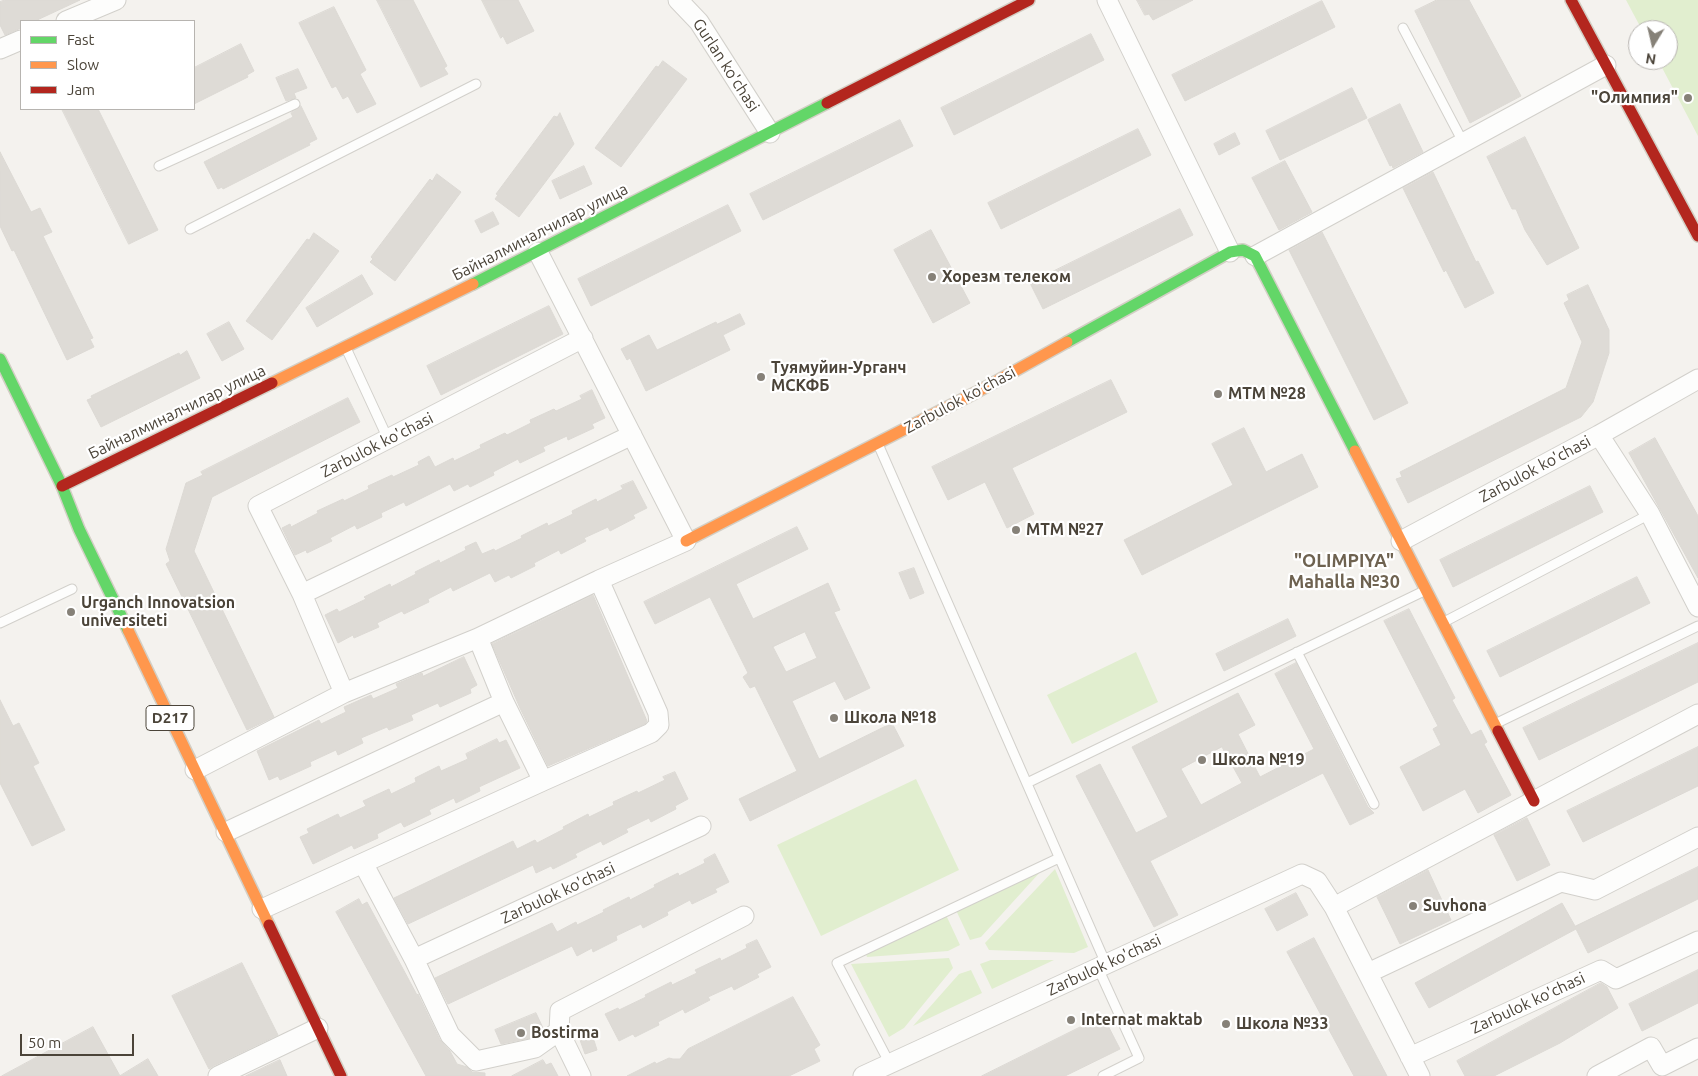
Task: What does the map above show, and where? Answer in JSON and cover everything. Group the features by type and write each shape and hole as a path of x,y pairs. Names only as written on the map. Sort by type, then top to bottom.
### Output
{"street":[{"path":"68,20 116,0"},
{"name":"Gurlan ko'chasi","path":"678,0 699,22 770,133"},
{"name":"Байналминалчилар улица","path":"62,486 538,252 1029,0"},
{"path":"1106,0 1230,252 1243,250 1255,256 1534,800"},
{"path":"1571,0 1698,236"},
{"path":"0,49 20,40"},
{"path":"1255,256 1606,65"},
{"path":"538,252 686,541"},
{"name":"Zarbulok ko'chasi","path":"583,338 258,506 302,594 344,693 478,638 686,541 976,392 1230,252"},
{"name":"D217","path":"0,359 5,381 62,486 79,529 226,832 341,1076"},
{"path":"1598,435 1698,379"},
{"path":"302,594 632,434"},
{"name":"Zarbulok ko'chasi","path":"1401,541 1598,435 1650,514 1698,607"},
{"path":"262,909 651,733 659,725 658,713 599,580"},
{"path":"478,638 504,702 543,781"},
{"path":"195,770 344,693"},
{"path":"226,832 504,702"},
{"path":"1334,907 1698,714"},
{"name":"Zarbulok ko'chasi","path":"414,960 701,826"},
{"path":"1368,973 1560,882 1595,890 1698,837"},
{"path":"363,863 414,960 450,1035 476,1061 535,1048 559,1031"},
{"name":"Zarbulok ko'chasi","path":"863,1076 886,1069 1102,966 1302,874 1317,881 1334,907 1420,1076"},
{"path":"581,1076 559,1031 560,1011 744,916"},
{"name":"Zarbulok ko'chasi","path":"1410,1056 1601,970 1616,979 1698,941"},
{"path":"218,1076 318,1028"},
{"path":"1597,1076 1651,1047 1662,1066 1698,1048"}],"lane":[{"path":"1403,28 1464,142"},
{"path":"190,230 476,84"},
{"path":"159,166 295,104"},
{"path":"345,347 388,439"},
{"path":"878,443 1059,858 1139,1058 1103,1076"},
{"path":"1443,623 1650,514"},
{"path":"0,623 72,589"},
{"path":"1027,783 1426,590"},
{"path":"1494,724 1698,626"},
{"path":"1298,652 1374,804"},
{"path":"886,1069 837,963 1059,858"}],"green space":[{"name":"\"Олимпия\"","path":"1626,0 1698,0 1698,136 1663,70 1678,70 1678,20 1637,20"},
{"path":"1136,652 1158,702 1072,744 1047,695"},
{"path":"916,779 959,870 821,936 777,845"},
{"path":"1055,869 1088,947 1074,953 989,950 985,943"},
{"path":"1042,870 981,937 970,940 955,908"},
{"path":"946,915 960,945 948,951 867,957 866,954"},
{"path":"949,958 953,968 904,1028 889,1037 851,964"},
{"path":"991,960 1054,960 992,989 980,964"},
{"path":"971,970 982,993 913,1026 959,974"}],"building":[{"path":"5,0 80,0 37,20 20,20 20,28 5,35 0,25 0,2"},
{"path":"377,0 413,0 447,66 444,68 448,74 421,87"},
{"path":"482,0 518,0 534,31 507,44 503,36 501,38"},
{"path":"1137,0 1193,0 1153,20 1149,14 1145,15"},
{"path":"1437,0 1469,0 1521,96 1470,123 1415,11"},
{"path":"1322,1 1335,27 1185,101 1172,75"},
{"path":"334,7 366,70 360,74 376,104 357,113 348,96 343,99 336,86 332,88 299,23"},
{"path":"1091,34 1104,60 954,135 941,108"},
{"path":"241,44 254,71 247,75 248,77 195,104 195,67"},
{"path":"663,61 687,79 621,167 595,148 656,66 658,67"},
{"path":"298,69 307,88 294,93 296,98 286,101 276,78"},
{"path":"1352,88 1367,118 1280,160 1266,131"},
{"path":"1400,104 1423,152 1393,168 1392,165 1390,166 1368,120"},
{"path":"301,106 317,139 309,143 310,145 223,189 222,187 218,189 204,162 293,117 291,113"},
{"path":"62,110 98,110 158,230 129,244"},
{"path":"560,113 574,144 519,217 495,199 498,195 496,194 554,116 557,117"},
{"path":"900,120 913,146 763,220 750,194"},
{"path":"1138,129 1151,155 1001,229 988,203"},
{"path":"1235,133 1240,144 1219,155 1214,144"},
{"path":"1525,137 1579,248 1547,265 1525,230 1516,209 1512,209 1487,157"},
{"path":"0,152 31,212 40,208 52,232 43,236 93,338 90,339 94,347 67,360 14,250 12,251 0,226"},
{"path":"1285,161 1312,212 1279,230 1252,178"},
{"path":"584,166 592,184 560,199 552,181"},
{"path":"1433,172 1476,262 1478,261 1494,293 1465,308 1446,270 1444,272 1403,188"},
{"path":"437,174 461,192 395,281 370,262 373,259 371,257 430,179 432,181"},
{"path":"728,205 741,231 591,306 578,279"},
{"path":"1180,209 1193,235 1043,309 1030,283"},
{"path":"493,212 499,224 481,233 475,221"},
{"name":"Хорезм телеком","path":"931,230 970,303 933,323 894,250"},
{"path":"1322,232 1408,403 1374,420 1289,250"},
{"path":"314,233 339,251 272,340 246,321 307,239 309,240"},
{"path":"362,275 373,294 317,327 306,308"},
{"path":"1588,285 1609,330 1609,353 1593,402 1581,417 1408,503 1396,479 1402,477 1400,472 1566,388 1582,342 1564,303 1569,300 1567,295"},
{"path":"549,306 563,334 441,395 427,366"},
{"path":"740,314 745,324 723,335 730,350 646,391 630,358 627,360 621,349 649,335 657,350 716,322 717,324"},
{"path":"229,322 244,349 222,361 207,334"},
{"path":"187,351 200,378 101,427 87,400 92,398 91,396 179,353 180,355"},
{"name":"MTM №27","path":"1111,380 1127,412 1012,468 1034,514 1007,528 985,482 948,500 932,467"},
{"path":"592,390 605,418 592,424 594,428 568,440 567,436 543,447 545,451 520,463 518,459 493,472 494,475 470,487 468,484 454,491 450,484 406,506 404,502 381,513 382,517 357,529 355,525 330,538 332,541 307,553 306,550 295,555 282,528 290,524 291,527 318,513 317,511 369,489 368,486 419,465 418,462 429,456 435,467 453,458 454,461 481,448 480,445 505,433 507,435 531,423 530,420 582,399 580,396"},
{"path":"348,398 360,422 212,497 194,551 274,717 247,730 166,564 170,561 166,549 186,483 203,475 201,472"},
{"name":"MTM №28","path":"1244,428 1266,472 1302,454 1318,487 1142,575 1124,540 1233,485 1212,444"},
{"path":"1655,438 1698,516 1698,578 1629,453"},
{"path":"633,481 647,508 633,515 635,518 610,531 608,527 584,538 586,541 561,554 559,550 534,563 535,566 511,578 509,575 495,582 490,573 453,591 451,587 428,599 429,602 404,614 402,611 377,623 379,627 354,638 353,635 338,643 325,615 337,609 339,612 366,599 364,597 390,584 391,587 439,560 440,563 466,550 465,547 476,542 482,554 494,549 495,551 547,523 548,526 573,514 572,511 596,499 597,502 623,489 621,486"},
{"path":"1590,486 1603,512 1453,587 1440,560"},
{"path":"797,527 808,549 736,584 753,619 828,583 840,610 834,612 870,688 845,700 835,681 792,701 819,759 892,723 904,746 750,821 739,799 797,771 755,686 750,688 743,677 748,673 710,597 655,624 644,602","holes":["805,632 817,658 786,672 773,647"]},
{"path":"914,568 924,593 910,599 899,573"},
{"path":"1637,577 1650,603 1500,677 1487,651"},
{"path":"593,595 647,721 645,724 548,766 492,644"},
{"path":"1409,609 1455,698 1452,700 1471,735 1481,730 1487,742 1484,744 1511,795 1478,813 1465,789 1423,811 1400,767 1441,745 1433,729 1438,726 1384,621"},
{"path":"1288,619 1296,636 1224,671 1216,654"},
{"path":"1698,643 1698,682 1539,760 1523,728"},
{"path":"464,657 477,685 470,689 471,693 440,707 438,703 411,715 413,720 389,730 387,727 361,738 363,743 338,755 336,750 310,762 311,766 280,780 278,776 269,780 257,751 319,720 321,724 346,712 344,707 371,695 373,699 398,688 396,684 422,673 423,676"},
{"path":"1296,663 1368,807 1374,813 1350,825 1323,773 1150,861 1178,915 1154,927 1076,776 1100,764 1136,833 1168,817 1132,747 1238,693 1255,725 1238,734 1260,777 1314,749 1275,674","holes":["1222,747 1242,783 1201,805 1181,769"]},
{"path":"0,700 13,726 19,723 39,763 33,766 65,830 32,846 0,783"},
{"path":"497,739 499,743 506,740 520,768 479,787 480,791 456,803 454,798 429,810 431,814 404,827 401,822 377,834 378,838 354,849 352,845 313,864 300,837 309,833 307,829 338,814 340,818 366,806 363,801 389,789 391,794 416,782 415,778 439,766 441,771 468,759 466,754"},
{"path":"1698,747 1698,786 1583,842 1567,811"},
{"path":"675,772 688,799 675,806 676,809 651,822 649,818 626,829 628,832 603,845 601,841 575,854 577,857 553,869 551,866 536,873 533,865 408,924 394,898 513,841 517,849 535,840 537,843 588,814 589,817 614,805 613,802 665,780 663,777"},
{"path":"1527,818 1550,865 1517,881 1494,835"},
{"path":"715,854 729,882 715,889 717,892 692,904 690,900 667,912 668,915 643,928 641,924 616,936 617,940 593,952 592,948 577,956 572,946 448,1004 435,978 552,923 557,932 576,922 577,925 629,897 630,900 678,873 679,876 705,863 704,860"},
{"path":"1698,867 1698,899 1588,953 1576,929 1429,1008 1415,983 1562,903 1575,926"},
{"name":"Suvhona","path":"1428,870 1451,920 1400,944 1377,897"},
{"path":"1296,893 1308,915 1277,931 1265,909"},
{"path":"359,899 362,905 367,902 418,994 440,1040 450,1051 457,1064 467,1067 472,1072 485,1073 485,1076 426,1076 336,912"},
{"path":"1314,938 1387,1076 1354,1076 1287,952"},
{"path":"757,940 771,967 757,974 759,977 734,990 732,986 708,997 710,1000 685,1013 683,1009 658,1022 659,1025 635,1037 633,1034 619,1041 605,1014 618,1008 619,1010 646,997 645,995 671,982 672,985 697,973 695,970 720,958 721,961 747,948 746,945"},
{"path":"242,963 278,1035 209,1069 172,996"},
{"path":"1698,970 1698,1003 1642,1031 1629,1004"},
{"path":"1601,983 1607,987 1618,1008 1560,1043 1494,1076 1465,1076 1457,1061"},
{"path":"793,997 820,1045 814,1049 820,1061 789,1076 627,1076 655,1062 656,1064 669,1058 680,1059 688,1049"},
{"name":"Bostirma","path":"536,1013 543,1028 530,1038 501,1044 495,1030"},
{"name":"Internat maktab","path":"1103,1016 1120,1049 1065,1076 982,1076"},
{"path":"93,1027 120,1076 2,1076"},
{"path":"592,1034 597,1050 585,1054 580,1040"},
{"path":"148,1059 158,1076 120,1076"},
{"path":"280,1060 287,1076 246,1076"},
{"path":"543,1060 546,1065 551,1063 558,1076 512,1076"}],"traffic: fast":[{"path":"473,284 827,103"},
{"path":"1067,342 1230,252 1243,250 1255,256 1355,451"},
{"path":"0,359 62,486 79,529 128,630"}],"traffic: slow":[{"path":"272,383 473,284"},
{"path":"686,541 977,392 1067,342"},
{"path":"1355,451 1498,731"},
{"path":"128,630 269,925"}],"traffic: jam":[{"path":"827,103 1029,0"},
{"path":"1571,0 1698,236"},
{"path":"62,486 272,383"},
{"path":"1498,731 1534,801"},
{"path":"269,925 341,1076"}],"place":[{"name":"\"Олимпия\"","path":"1688,98"},
{"name":"Хорезм телеком","path":"932,277"},
{"name":"Туямуйин-Урганч МСКФБ","path":"761,377"},
{"name":"MTM №28","path":"1218,394"},
{"name":"MTM №27","path":"1016,530"},
{"name":"Urganch Innovatsion universiteti","path":"71,612"},
{"name":"Школа №18","path":"834,718"},
{"name":"Школа №19","path":"1202,760"},
{"name":"Suvhona","path":"1413,906"},
{"name":"Internat maktab","path":"1071,1020"},
{"name":"Школа №33","path":"1226,1024"},
{"name":"Bostirma","path":"521,1033"}],"district":[{"name":"\"OLIMPIYA\" Mahalla №30","path":"1344,571"}]}
